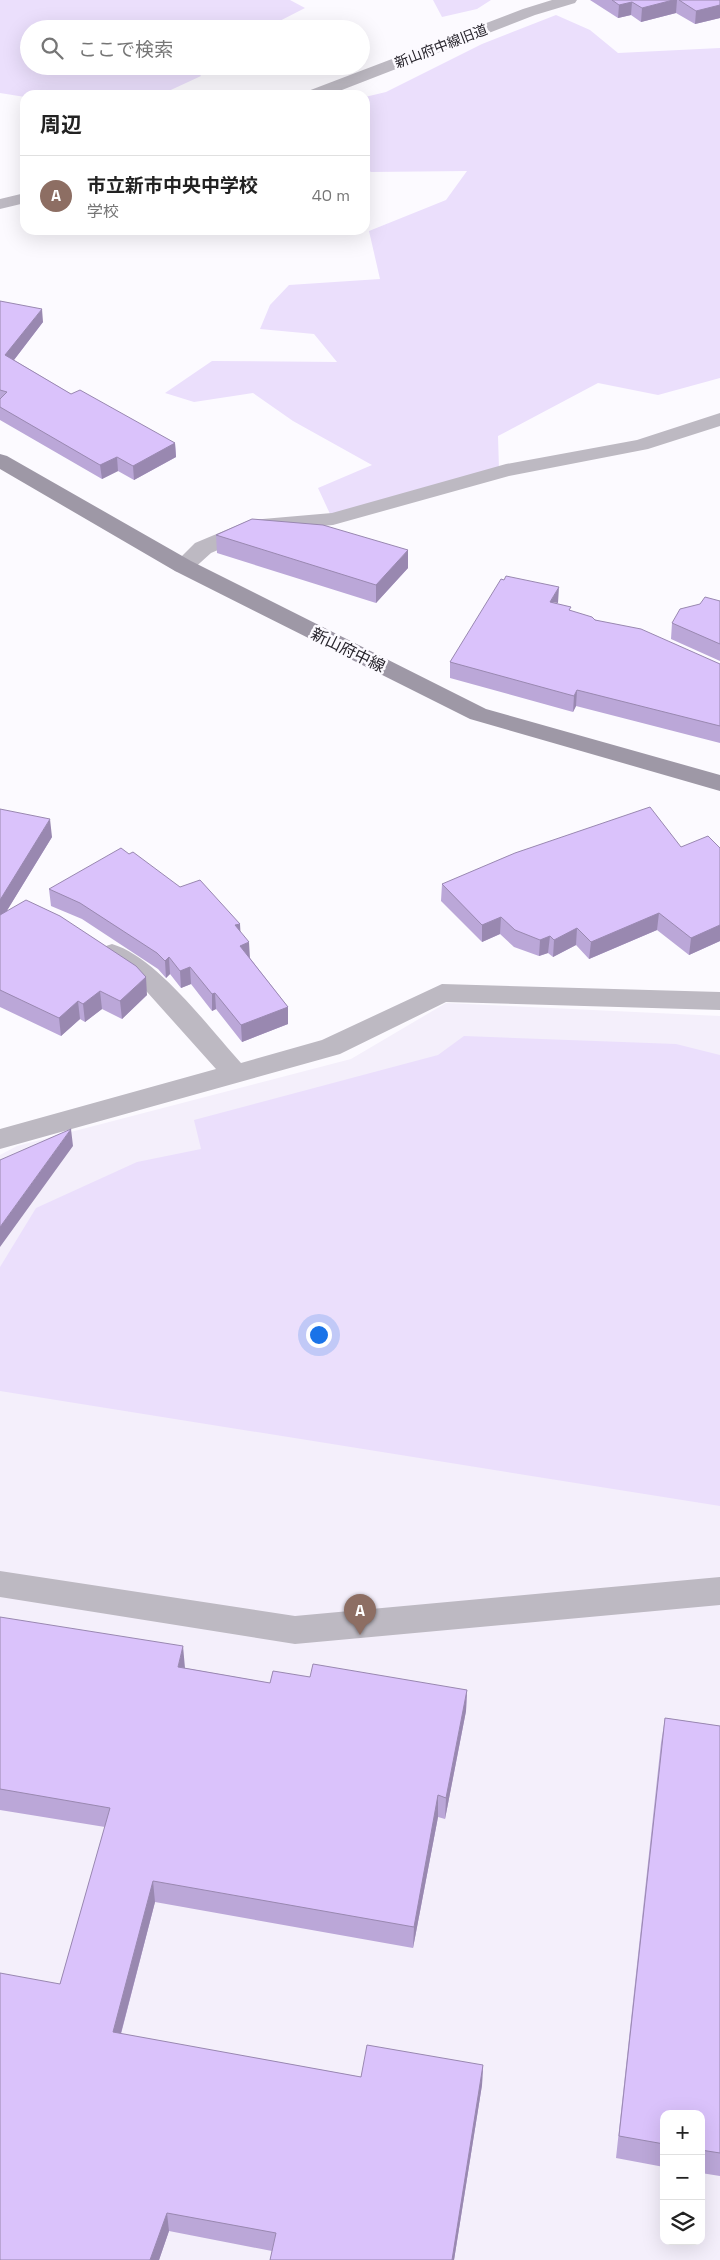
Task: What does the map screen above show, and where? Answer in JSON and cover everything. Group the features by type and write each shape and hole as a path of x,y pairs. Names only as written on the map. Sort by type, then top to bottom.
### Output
{"main road":[{"name":"新山府中線","path":"0,460 182,566 478,714 720,783"}],"street":[{"name":"新山府中線旧道","path":"370,73 560,1"},
{"name":"新山府中線旧道","path":"327,90 366,75"},
{"path":"0,204 20,199"},
{"path":"182,566 203,548 258,525 333,519 506,470 641,445 720,419"},
{"path":"95,942 148,977 235,1073"},
{"path":"0,1139 331,1047 442,993 720,1001"},
{"path":"0,1584 295,1630 720,1591"}],"shaded area":[{"path":"0,0 290,0 305,8 282,20 20,20 20,75 201,76 171,90 20,90 20,96 0,93"},
{"path":"433,0 491,0 477,9 442,17"},
{"path":"556,15 590,30 618,53 720,48 720,378 658,395 598,383 498,436 499,469 331,516 318,488 372,465 293,421 253,393 194,402 165,393 212,361 337,362 314,334 260,329 270,305 289,285 380,279 370,231 446,200 467,171 370,171 370,96 386,92 482,44"},
{"path":"446,1003 720,1016 720,2260 0,2260 0,1155 17,1146 351,1059"},
{"path":"464,1036 676,1044 720,1055 720,1506 0,1391 0,1267 36,1208 137,1162 201,1149 194,1120 438,1055"}],"building":[{"path":"612,0 673,0 642,8 632,2 619,5"},
{"path":"679,0 720,0 720,5 696,11"},
{"path":"0,301 42,309 5,355 71,394 80,390 175,443 133,466 117,457 100,465 0,407 0,399 7,392 0,390"},
{"path":"252,519 323,525 408,550 376,585 216,535"},
{"path":"506,576 559,587 550,602 571,607 569,610 592,617 595,620 641,629 720,664 720,726 577,690 574,696 450,662 501,579 504,580"},
{"path":"705,597 720,601 720,644 672,623 680,609 700,604"},
{"path":"650,807 681,847 708,836 720,848 720,925 691,938 659,913 591,942 577,928 554,940 550,936 540,940 515,930 501,917 482,925 442,884 515,853"},
{"path":"0,809 50,819 0,900"},
{"path":"121,848 129,854 133,852 180,887 200,880 240,924 235,925 249,942 240,946 288,1007 241,1025 215,993 212,994 190,967 180,971 169,957 165,961 157,953 80,903 49,889"},
{"path":"26,900 60,916 136,966 146,977 120,1001 100,991 83,1004 78,1001 59,1018 0,990 0,915"},
{"path":"71,1129 0,1227 0,1160"},
{"path":"0,1617 183,1646 178,1667 270,1683 273,1671 310,1677 313,1664 467,1690 446,1798 438,1795 414,1927 153,1881 113,2032 361,2077 367,2045 483,2065 452,2260 270,2260 276,2233 167,2213 150,2260 0,2260 0,1973 60,1984 110,1808 0,1789"},
{"path":"665,1718 720,1726 720,2153 705,2151 705,2110 660,2110 660,2143 619,2136"}],"place":[{"name":"市立新市中央中学校","path":"360,1635"}]}
